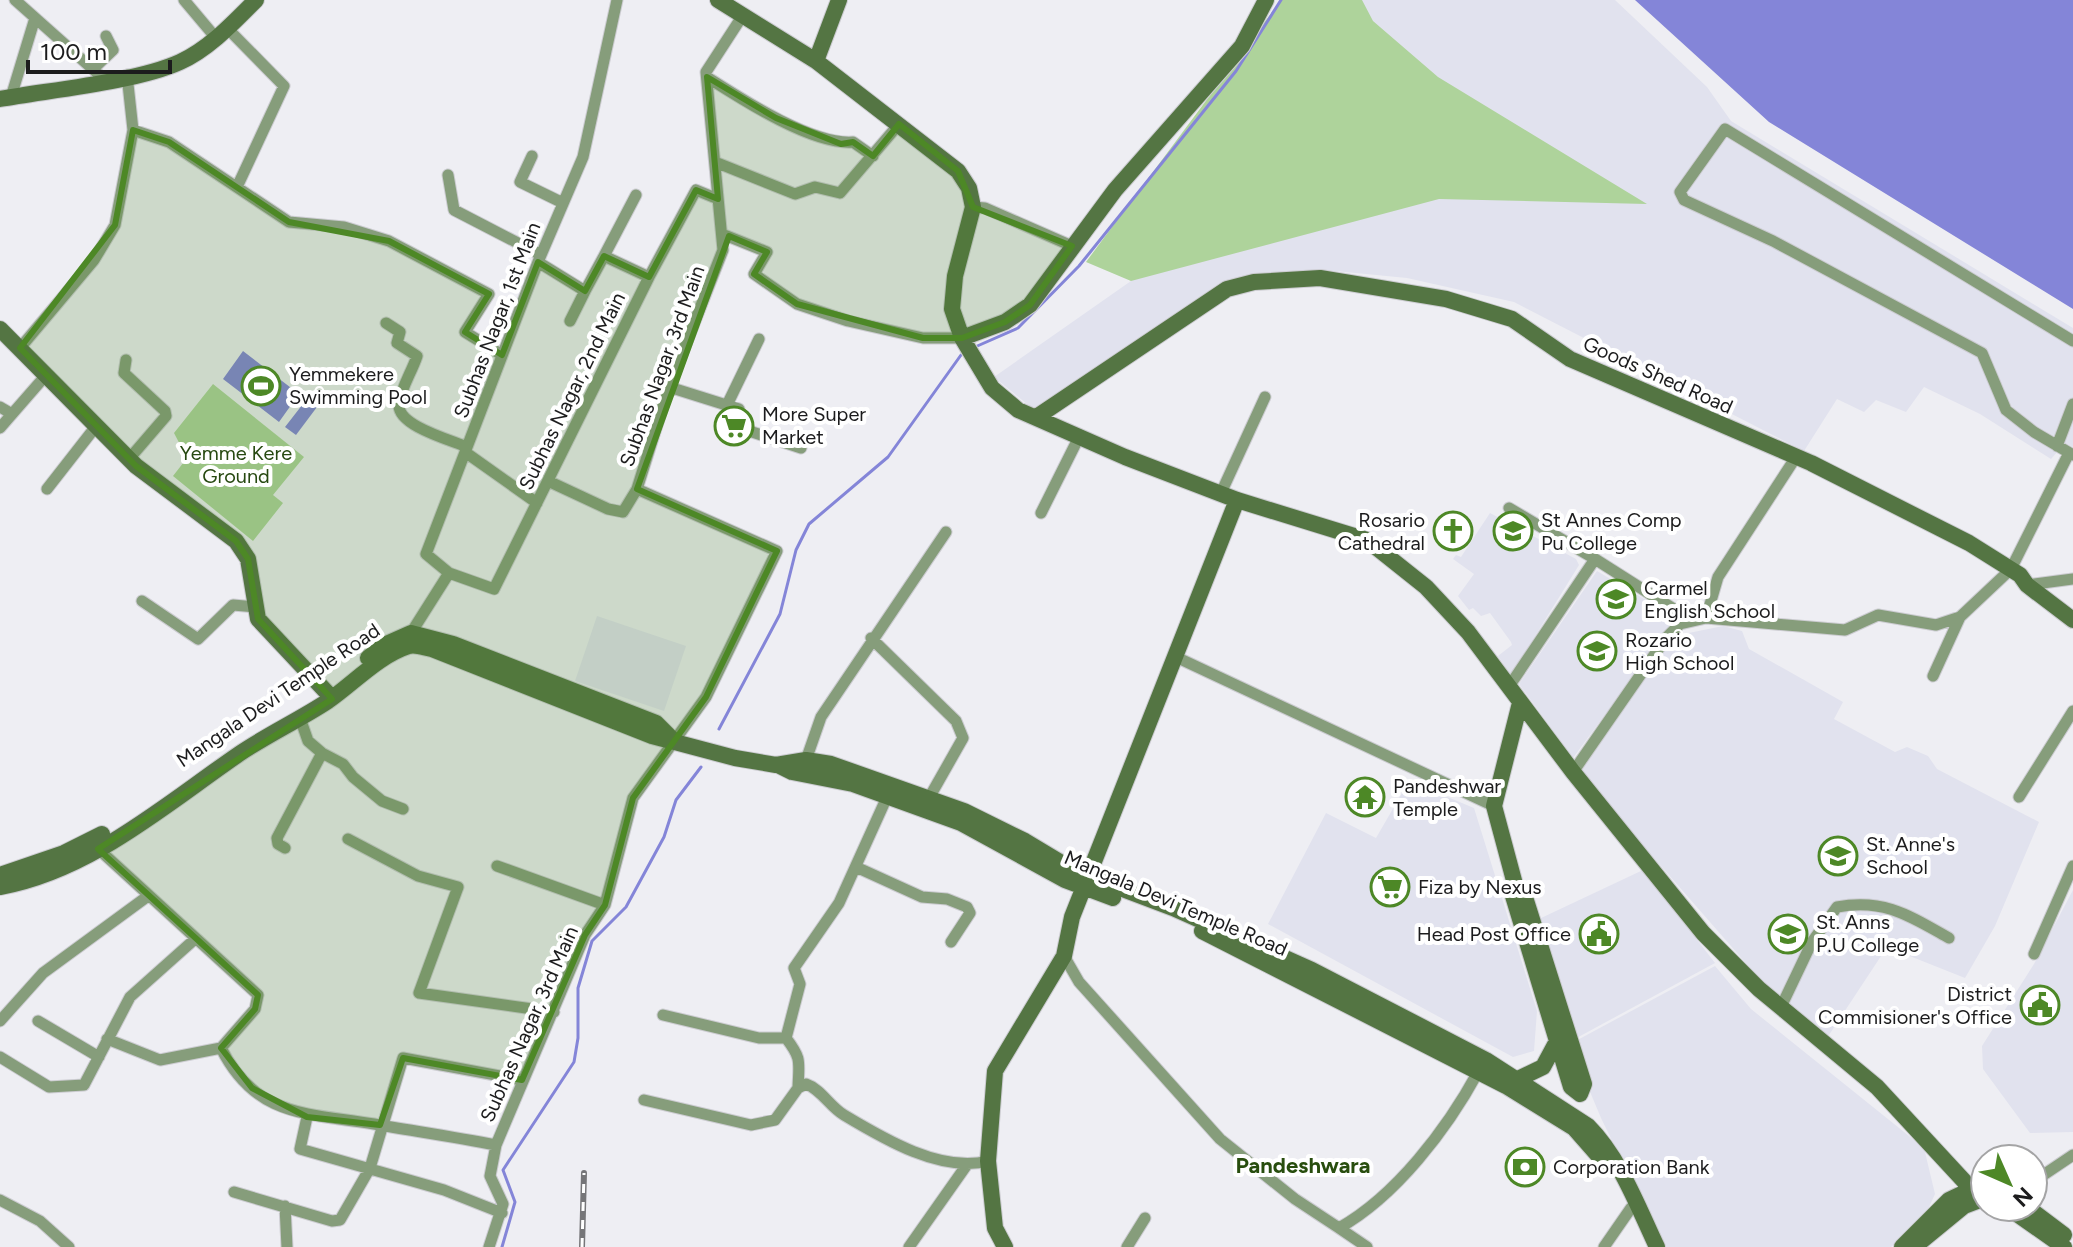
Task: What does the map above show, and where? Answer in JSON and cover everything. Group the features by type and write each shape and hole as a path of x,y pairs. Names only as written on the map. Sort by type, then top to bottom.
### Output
{"street":[{"path":"15,0 99,74"},
{"path":"184,0 284,86 237,187"},
{"path":"6,98 99,74 127,75 181,62 222,33 256,0"},
{"name":"Subhas Nagar, 1st Main","path":"449,573 426,554 539,258 583,157 617,0"},
{"path":"718,0 816,61 958,171 969,188 973,207 955,276 952,309 962,338 998,394 1018,410 1038,416 1125,457 1237,500 1367,540 1426,587 1468,632 1573,772 1703,933 1781,1007 1877,1087 1969,1189"},
{"path":"816,61 839,0"},
{"path":"722,234 767,252 754,274 797,304 923,338 962,338 1005,322 1030,305 1059,270 1072,246 1115,190 1242,46 1266,0"},
{"path":"743,15 706,72 707,77 776,118 841,144 853,142 873,156"},
{"path":"0,110 35,18"},
{"path":"63,43 73,34"},
{"path":"99,74 113,50 106,36"},
{"path":"20,348 94,260 115,225 133,130 127,75"},
{"name":"Subhas Nagar, 3rd Main","path":"502,1213 503,1199 490,1176 496,1145 585,935 605,905 633,798 706,697 777,551 637,489 669,387 723,250 707,77"},
{"path":"715,162 795,194 815,187 840,193 899,124"},
{"path":"1933,676 1960,617 2011,569 2071,454 2006,410 1982,353 1773,241 1684,200 1680,192 1725,129 2073,341"},
{"path":"133,130 169,142 289,222 344,227 389,241 489,294 465,332 502,355"},
{"path":"532,156 520,182 563,203"},
{"path":"448,175 454,210 539,258 585,291"},
{"name":"Subhas Nagar, 2nd Main","path":"449,573 494,589 649,277 696,190 718,199"},
{"path":"570,321 636,195"},
{"path":"973,207 994,212 1072,246"},
{"path":"604,256 649,277"},
{"name":"Goods Shed Road","path":"1038,416 1227,289 1254,282 1320,278 1446,299 1512,319 1570,359 1796,457 1969,543 2011,569 2073,620"},
{"path":"386,323 400,332 397,343 417,356 399,403 401,415 411,423 466,449 537,503"},
{"path":"0,329 129,459 236,541 248,559 258,619 328,694"},
{"path":"727,405 759,339"},
{"path":"126,360 124,373 165,411 166,416 129,459"},
{"path":"0,428 47,374"},
{"path":"669,387 739,409 734,426 801,448"},
{"path":"1221,493 1265,397"},
{"path":"2057,446 2073,404"},
{"path":"0,407 12,414"},
{"path":"47,489 97,425"},
{"path":"1041,513 1080,435"},
{"path":"1706,618 1718,577 1796,457"},
{"path":"548,481 608,509 623,512 637,489"},
{"path":"1005,1247 995,1228 988,1161 995,1071 1064,956 1072,917 1237,500"},
{"path":"1509,508 1691,620"},
{"path":"806,760 821,717 871,638 946,532"},
{"path":"1508,688 1595,559"},
{"path":"411,639 449,573"},
{"path":"2027,585 2073,579"},
{"path":"142,601 198,639 233,605 256,607"},
{"path":"1573,772 1666,638 1680,624 1706,618 1845,630 1878,615 1936,625 1960,617"},
{"path":"871,638 956,721 963,738 929,798"},
{"name":"Mangala Devi Temple Road","path":"0,887 23,882 179,799 238,755 300,718 384,645 411,639 453,644 656,723 673,740 714,754 929,798 997,826 1087,882"},
{"path":"1176,657 1494,806"},
{"name":"Mangala Devi Temple Road","path":"0,876 94,845 250,735 328,694"},
{"path":"1520,703 1494,806 1516,888 1513,896 1571,1087 1580,1094"},
{"path":"2019,797 2073,711"},
{"path":"300,718 308,741 343,764 353,777 382,801 403,809"},
{"path":"1511,739 1542,731"},
{"path":"285,848 278,844 277,838 322,753"},
{"name":"Mangala Devi Temple Road","path":"776,765 806,760 889,790 1087,882 1234,933 1312,970 1518,1079 1580,1128"},
{"path":"786,1038 800,984 794,968 839,903 889,790"},
{"path":"348,839 418,876 458,887 419,993 554,1012"},
{"path":"94,845 258,995 255,1009 221,1048 160,1060 107,1039"},
{"path":"497,866 605,905"},
{"path":"2034,954 2073,866"},
{"path":"856,867 922,897 947,899 967,907 970,913 951,942"},
{"path":"1516,888 1523,891 1580,1069 1584,1084 1580,1094 1580,1128 1631,1208 1648,1247"},
{"path":"0,1021 43,973 148,896"},
{"path":"1781,1007 1812,942 1837,907 1862,902 1898,910 1949,938"},
{"name":"Mangala Devi Temple Road","path":"1144,903 1280,968 1580,1128"},
{"path":"0,1057 49,1087 84,1085 130,997 195,939"},
{"path":"1064,956 1079,982 1220,1139 1295,1199 1367,1247"},
{"path":"644,1100 751,1125 775,1120 798,1088 800,1059 797,1050 786,1038 759,1038 663,1015"},
{"path":"38,1021 99,1057"},
{"path":"1518,1079 1543,1067 1557,1041"},
{"path":"221,1048 230,1065 252,1088 278,1105 307,1117 380,1125 496,1145"},
{"path":"234,1192 332,1221 340,1220 370,1168 380,1125 403,1058 522,1080"},
{"path":"1339,1228 1383,1195 1446,1126 1478,1072"},
{"path":"798,1088 812,1086 842,1114 930,1159 966,1166 988,1161"},
{"path":"307,1117 300,1149 444,1190 502,1213 489,1247"},
{"path":"1580,1128 1599,1136 1657,1247"},
{"path":"2049,1172 2073,1155"},
{"path":"1942,1160 1949,1200"},
{"path":"909,1247 966,1166"},
{"path":"1902,1247 1949,1200 1969,1197"},
{"path":"0,1200 40,1221 69,1247"},
{"path":"1915,1247 1969,1201"},
{"path":"285,1206 287,1247"},
{"path":"1604,1247 1631,1208"},
{"path":"1127,1247 1145,1218"},
{"path":"2049,1219 2073,1225"},
{"path":"2036,1223 2064,1247"},
{"path":"2041,1223 2073,1242"}],"highlighted area":[{"path":"707,77 776,118 841,144 853,142 873,156 899,124 958,171 973,207 1072,246 1030,305 1005,322 962,338 923,338 797,304 754,274 767,252 729,236 637,489 777,551 706,697 633,798 605,905 585,935 522,1080 403,1058 380,1125 307,1117 252,1088 221,1048 255,1009 258,995 98,849 332,699 258,619 248,559 236,541 136,466 20,348 115,225 133,130 169,142 289,222 389,241 489,294 465,332 502,355 538,262 585,291 604,256 649,277 696,190 718,199"}],"shaded area":[{"path":"1355,0 1615,0 1707,87 1731,121 2073,328 2073,447 2065,443 2051,459 1980,414 1924,387 1906,412 1876,400 1864,412 1837,399 1804,451 1514,302 1407,278 1325,270 1241,279 1210,292 1033,409 994,377 1171,253 1380,44"},
{"path":"1490,513 1576,559 1579,565 1511,675 1498,656 1512,645 1511,642 1490,613 1481,616 1473,608 1469,610 1458,596 1474,574 1453,559 1456,555 1461,557"},
{"name":"Rozario High School","path":"1597,571 1676,618 1573,758 1519,684"},
{"path":"597,616 686,646 664,711 575,681"},
{"name":"St. Anne's School","path":"1723,626 1742,631 1749,649 1843,702 1834,719 1895,752 1907,747 1928,756 1937,769 2039,822 1995,926 1965,978 1887,947 1827,1038 1765,985 1578,771 1674,636"},
{"name":"Fiza by Nexus","path":"1409,781 1474,808 1537,1011 1534,1051 1513,1057 1268,924 1326,813 1376,838"},
{"path":"1643,870 1715,963 1571,1041 1539,919"},
{"name":"District Commisioner's Office","path":"2073,890 2073,1132 2030,1133 1983,1069 1982,1046 2034,964"},
{"path":"1715,966 1751,1009 1924,1148 1935,1194 1925,1216 1891,1247 1664,1247 1601,1118 1570,1044"}],"green space":[{"path":"1281,0 1362,0 1373,21 1438,77 1647,204 1439,199 1131,281 1086,262"},
{"name":"Yemme Kere Ground","path":"213,384 304,457 273,495 283,503 253,541 173,476 187,458 174,433"}],"water":[{"path":"1635,0 2073,0 2073,309 1769,122"},
{"name":"Yemmekere Swimming Pool","path":"243,351 299,394 279,422 223,379"},
{"name":"Yemmekere Swimming Pool","path":"306,400 317,407 296,435 285,427"}],"waterway":[{"path":"975,347 1018,328 1079,266 1236,71 1281,0"},
{"path":"719,729 780,614 796,550 809,524 888,457 961,355"},
{"path":"502,1247 515,1202 503,1170 574,1062 578,1038 578,988 592,941 626,907 664,837 676,800 701,767"}],"railway":[{"path":"582,1247 584,1173"}],"place":[{"name":"Yemmekere Swimming Pool","path":"261,386"},
{"name":"More Super Market","path":"734,426"},
{"name":"Rosario Cathedral","path":"1453,531"},
{"name":"St Annes Comp Pu College","path":"1513,531"},
{"name":"Carmel English School","path":"1616,599"},
{"name":"Rozario High School","path":"1597,651"},
{"name":"Pandeshwar Temple","path":"1365,797"},
{"name":"St. Anne's School","path":"1838,856"},
{"name":"Fiza by Nexus","path":"1390,887"},
{"name":"Head Post Office","path":"1599,934"},
{"name":"St. Anns P.U College","path":"1788,934"},
{"name":"District Commisioner's Office","path":"2040,1005"},
{"name":"Corporation Bank","path":"1525,1167"}],"district":[{"name":"Pandeshwara","path":"1303,1165"}]}
